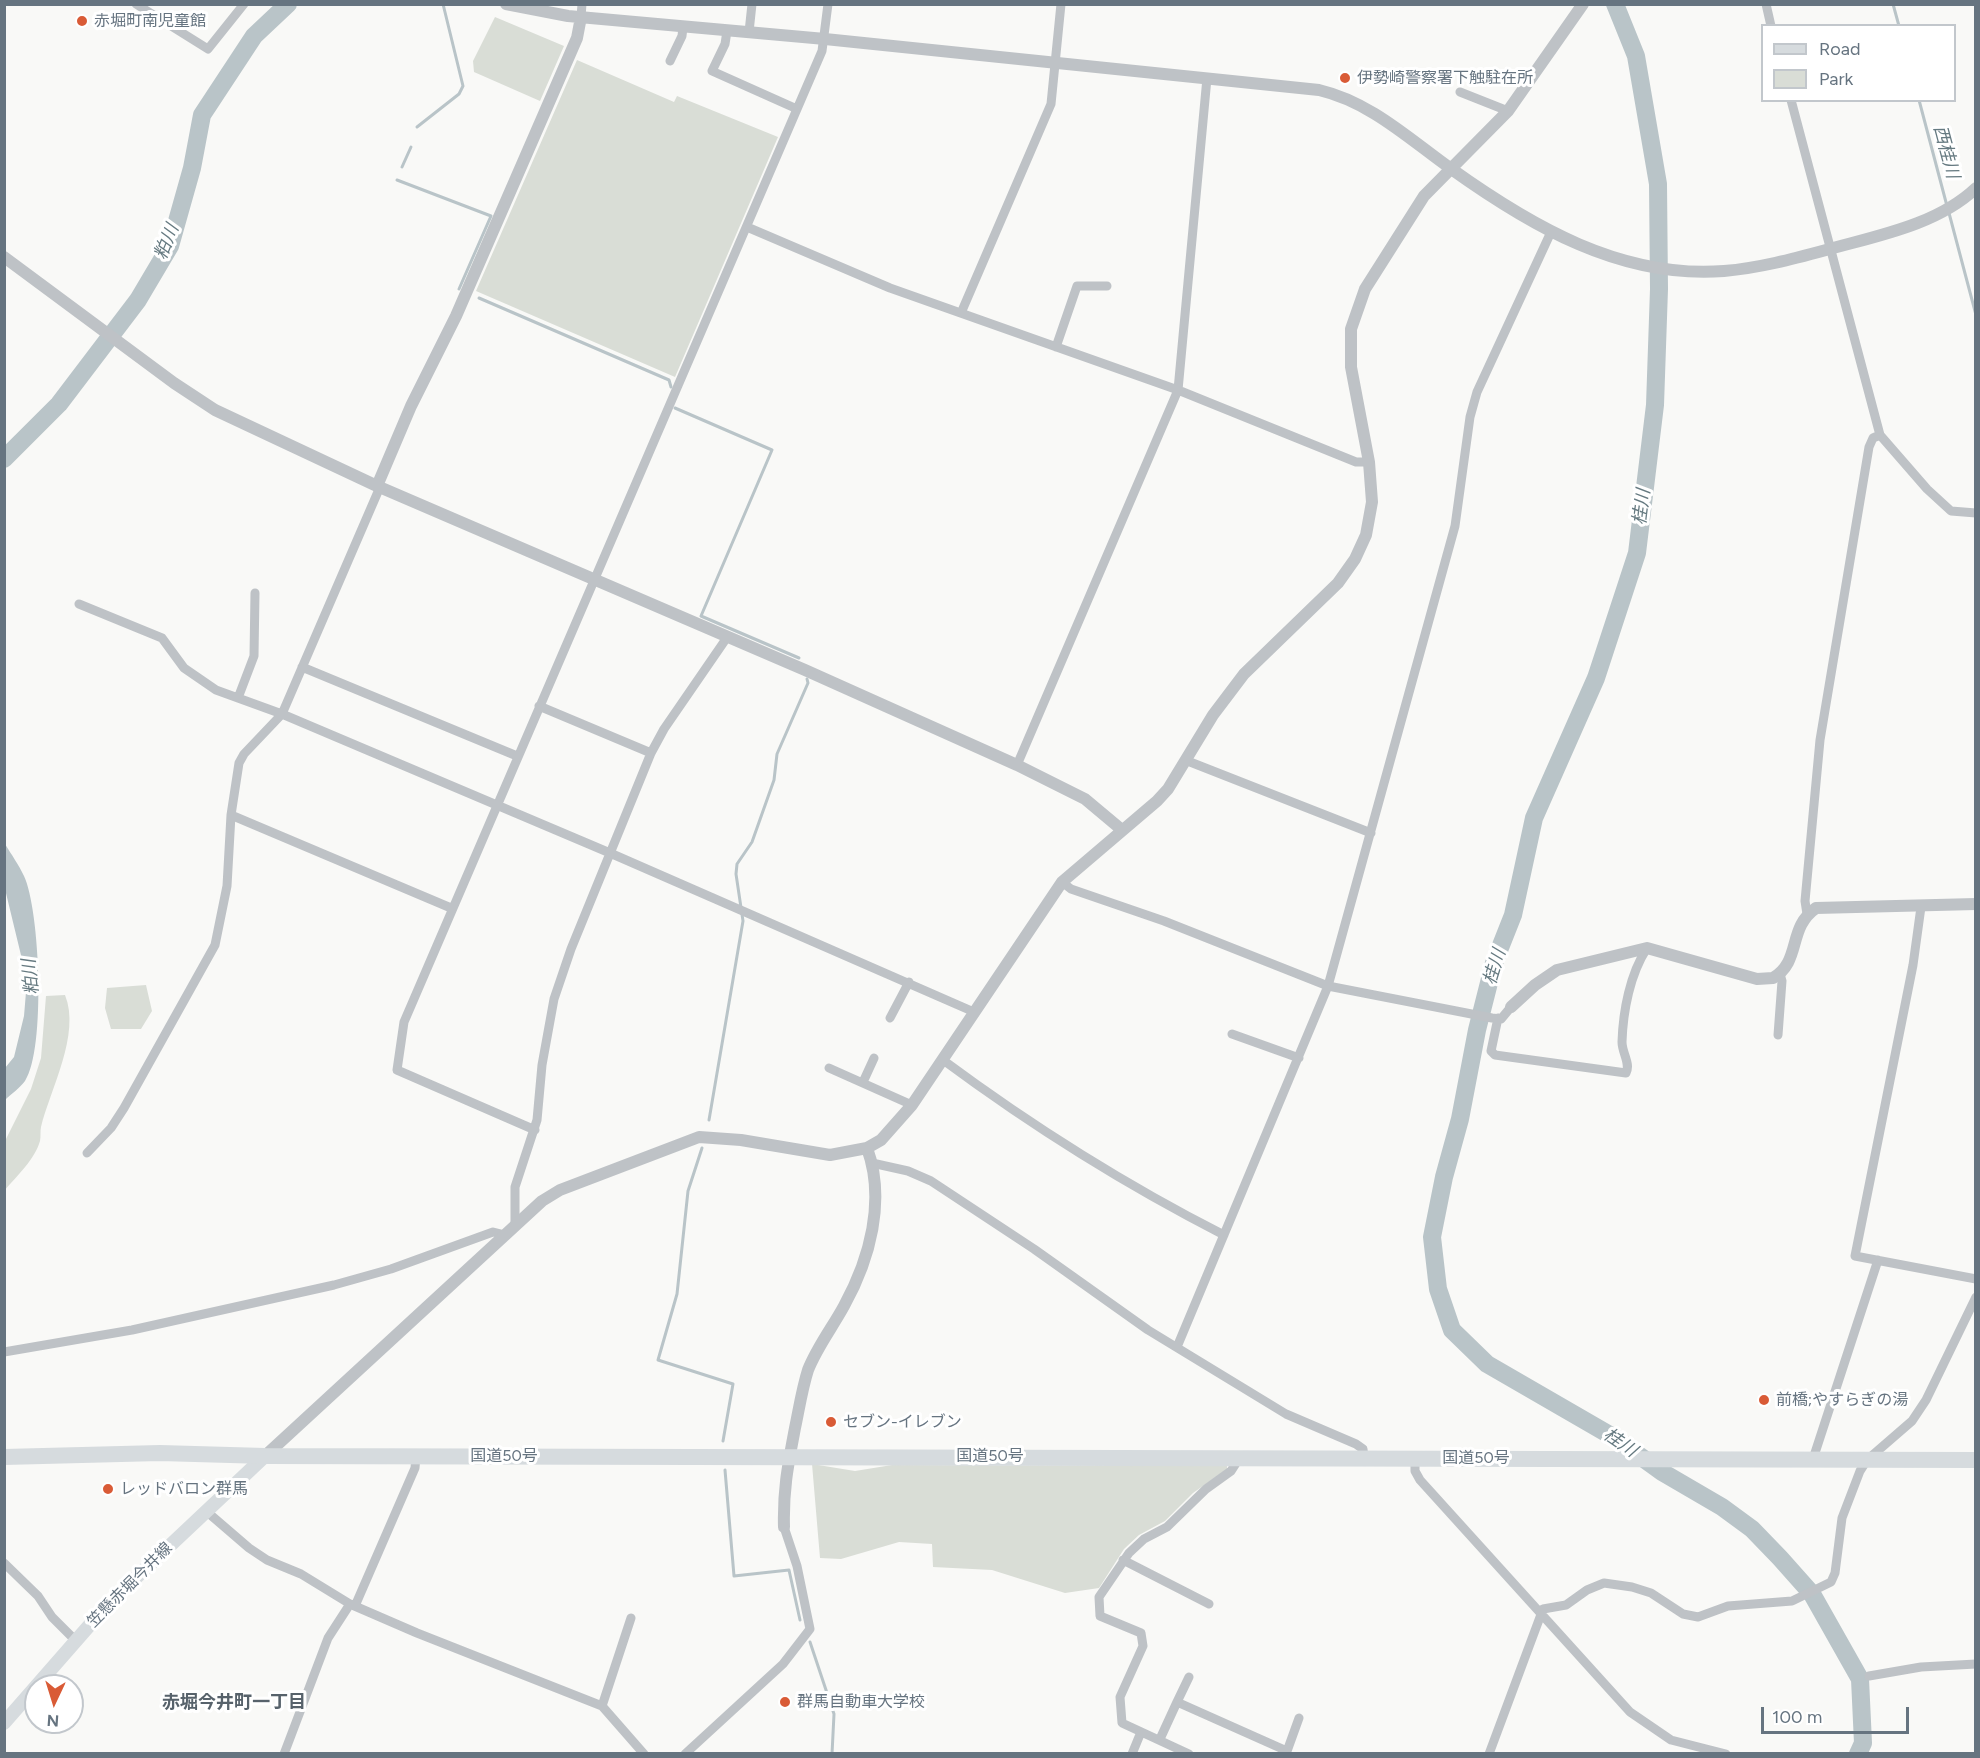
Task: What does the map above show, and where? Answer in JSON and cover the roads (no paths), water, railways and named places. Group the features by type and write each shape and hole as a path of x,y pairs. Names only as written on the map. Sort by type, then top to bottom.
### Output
{"highway":[{"name":"国道50号","path":"4,1457 160,1453 265,1456 1976,1460"}],"main road":[{"name":"笠懸赤堀今井線","path":"4,1723 109,1604 265,1456"}],"street":[{"path":"136,4 208,49 244,4"},
{"path":"506,4 582,11 683,27 1303,87 1344,97 1372,111 1452,170 1551,232 1591,250 1642,265 1671,270 1740,269 1830,249 1910,225 1948,209 1976,188"},
{"path":"749,32 752,4"},
{"path":"535,1130 397,1070 406,1014 797,109 825,39 828,4"},
{"path":"961,313 1049,108 1061,4"},
{"path":"265,1456 505,1235 542,1202 560,1190 689,1139 708,1136 830,1155 867,1148 891,1132 943,1060 1062,882 1157,801 1213,715 1244,674 1338,583 1355,559 1370,518 1372,502 1369,462 1352,374 1351,329 1365,289 1418,205 1508,111 1583,4"},
{"path":"1766,4 1771,24"},
{"path":"87,1153 111,1128 124,1108 215,945 227,886 231,815 239,764 244,754 282,714 411,406 456,316 577,38 582,11"},
{"path":"670,61 683,27"},
{"path":"727,31 725,44 712,71 797,109"},
{"path":"1017,765 1178,390 1207,78"},
{"path":"1460,92 1508,111"},
{"path":"1792,102 1880,435 1927,489 1951,511 1976,513"},
{"path":"747,227 890,288 1178,390 1356,462 1369,462"},
{"path":"1177,1347 1329,986 1455,526 1470,417 1477,392 1551,232"},
{"path":"4,257 214,410 378,487 728,636 1017,765 1085,799 1122,831"},
{"path":"1056,347 1077,286 1107,286"},
{"path":"1807,914 1805,901 1820,740 1869,447 1873,438 1880,435"},
{"path":"238,698 254,656 255,593"},
{"path":"79,604 162,638 176,659 192,675 216,690 282,714 610,852 974,1012"},
{"path":"515,1226 515,1187 535,1130 540,1107 542,1065 554,999 571,949 651,753 664,729 728,636"},
{"path":"302,667 517,756"},
{"path":"539,706 651,753"},
{"path":"1185,760 1371,833"},
{"path":"231,815 451,908"},
{"path":"1062,882 1071,889 1164,921 1329,986 1495,1018 1511,1007 1534,985 1557,970 1647,948 1757,979 1773,978 1780,974 1791,960 1801,921 1807,914 1825,906 1921,908 1976,904"},
{"path":"1921,908 1913,965 1855,1256 1976,1279"},
{"path":"1495,1018 1491,1051 1495,1055 1626,1073 1628,1065 1622,1044 1625,1012 1633,981 1647,948"},
{"path":"1778,1035 1782,981 1780,974"},
{"path":"891,1018 909,982"},
{"path":"1232,1034 1299,1058"},
{"path":"863,1082 874,1058"},
{"path":"943,1060 1028,1121 1224,1235"},
{"path":"829,1068 912,1105"},
{"path":"686,1754 783,1664 810,1629 797,1566 784,1527 789,1456 809,1369 852,1289 864,1260 874,1224 872,1163 867,1148"},
{"path":"872,1163 908,1171 931,1181 1044,1256 1148,1330 1286,1414 1356,1444 1362,1449 1364,1457"},
{"path":"4,1352 132,1330 334,1285 391,1269 494,1232 505,1235"},
{"path":"1813,1459 1878,1260"},
{"path":"1489,1754 1543,1609 1566,1605 1587,1590 1604,1583 1632,1587 1651,1593 1683,1614 1698,1617 1728,1606 1795,1600 1814,1589 1826,1586 1834,1578 1842,1518 1867,1460 1912,1421 1926,1400 1976,1297"},
{"path":"284,1754 328,1638 353,1605 415,1468 416,1456"},
{"path":"1189,1754 1122,1723 1120,1698 1143,1646 1141,1633 1100,1616 1099,1598 1123,1560 1137,1545 1167,1527 1206,1489 1231,1471 1240,1457"},
{"path":"1415,1457 1415,1471 1420,1480 1630,1712 1647,1726 1671,1740 1726,1754"},
{"path":"206,1511 249,1548 267,1560 301,1574 353,1605 602,1706 644,1754"},
{"path":"1123,1560 1209,1604"},
{"path":"4,1563 38,1596 52,1617 75,1640"},
{"path":"602,1706 631,1618"},
{"path":"1869,1676 1921,1667 1976,1664"},
{"path":"1160,1740 1189,1677"},
{"path":"1177,1702 1286,1753 1299,1718"},
{"path":"1131,1754 1141,1732"}],"water":[{"path":"5,844 24,876 34,918 38,1011 32,1065 25,1081 5,1100 5,1068 14,1057 24,1016 27,980 5,889"}],"waterway":[{"name":"粕川","path":"4,459 59,404 138,300 170,246 192,168 202,115 254,36 288,4"},
{"path":"417,127 459,94 463,86 443,4"},
{"name":"桂川","path":"1615,4 1636,56 1658,184 1659,289 1655,405 1637,553 1596,678 1534,818 1513,915 1494,963 1432,1237 1438,1289 1452,1330 1487,1364 1615,1438 1662,1472 1722,1507 1752,1529 1780,1558 1812,1594 1860,1679 1863,1743 1858,1754"},
{"name":"西桂川","path":"1893,4 1898,24"},
{"name":"西桂川","path":"1920,102 1947,206"},
{"path":"402,167 411,147"},
{"path":"397,180 491,216 459,289"},
{"name":"西桂川","path":"1949,213 1976,315"},
{"path":"479,298 669,380 671,387"},
{"path":"675,408 772,450 701,616 799,658"},
{"path":"709,1120 743,921 736,874 737,864 752,842 774,780 777,754 808,683 807,679"},
{"path":"702,1148 688,1191 677,1294 658,1360 733,1384 723,1441"},
{"path":"725,1470 734,1576 789,1570 800,1620"},
{"path":"810,1642 834,1714 832,1754"}],"place":[{"name":"赤堀町南児童館","path":"82,21"},
{"name":"伊勢崎警察署下触駐在所","path":"1345,78"},
{"name":"前橋;やすらぎの湯","path":"1764,1400"},
{"name":"セブン-イレブン","path":"831,1422"},
{"name":"レッドバロン群馬","path":"108,1489"},
{"name":"群馬自動車大学校","path":"785,1702"}],"district":[{"name":"赤堀今井町一丁目","path":"234,1703"}]}
